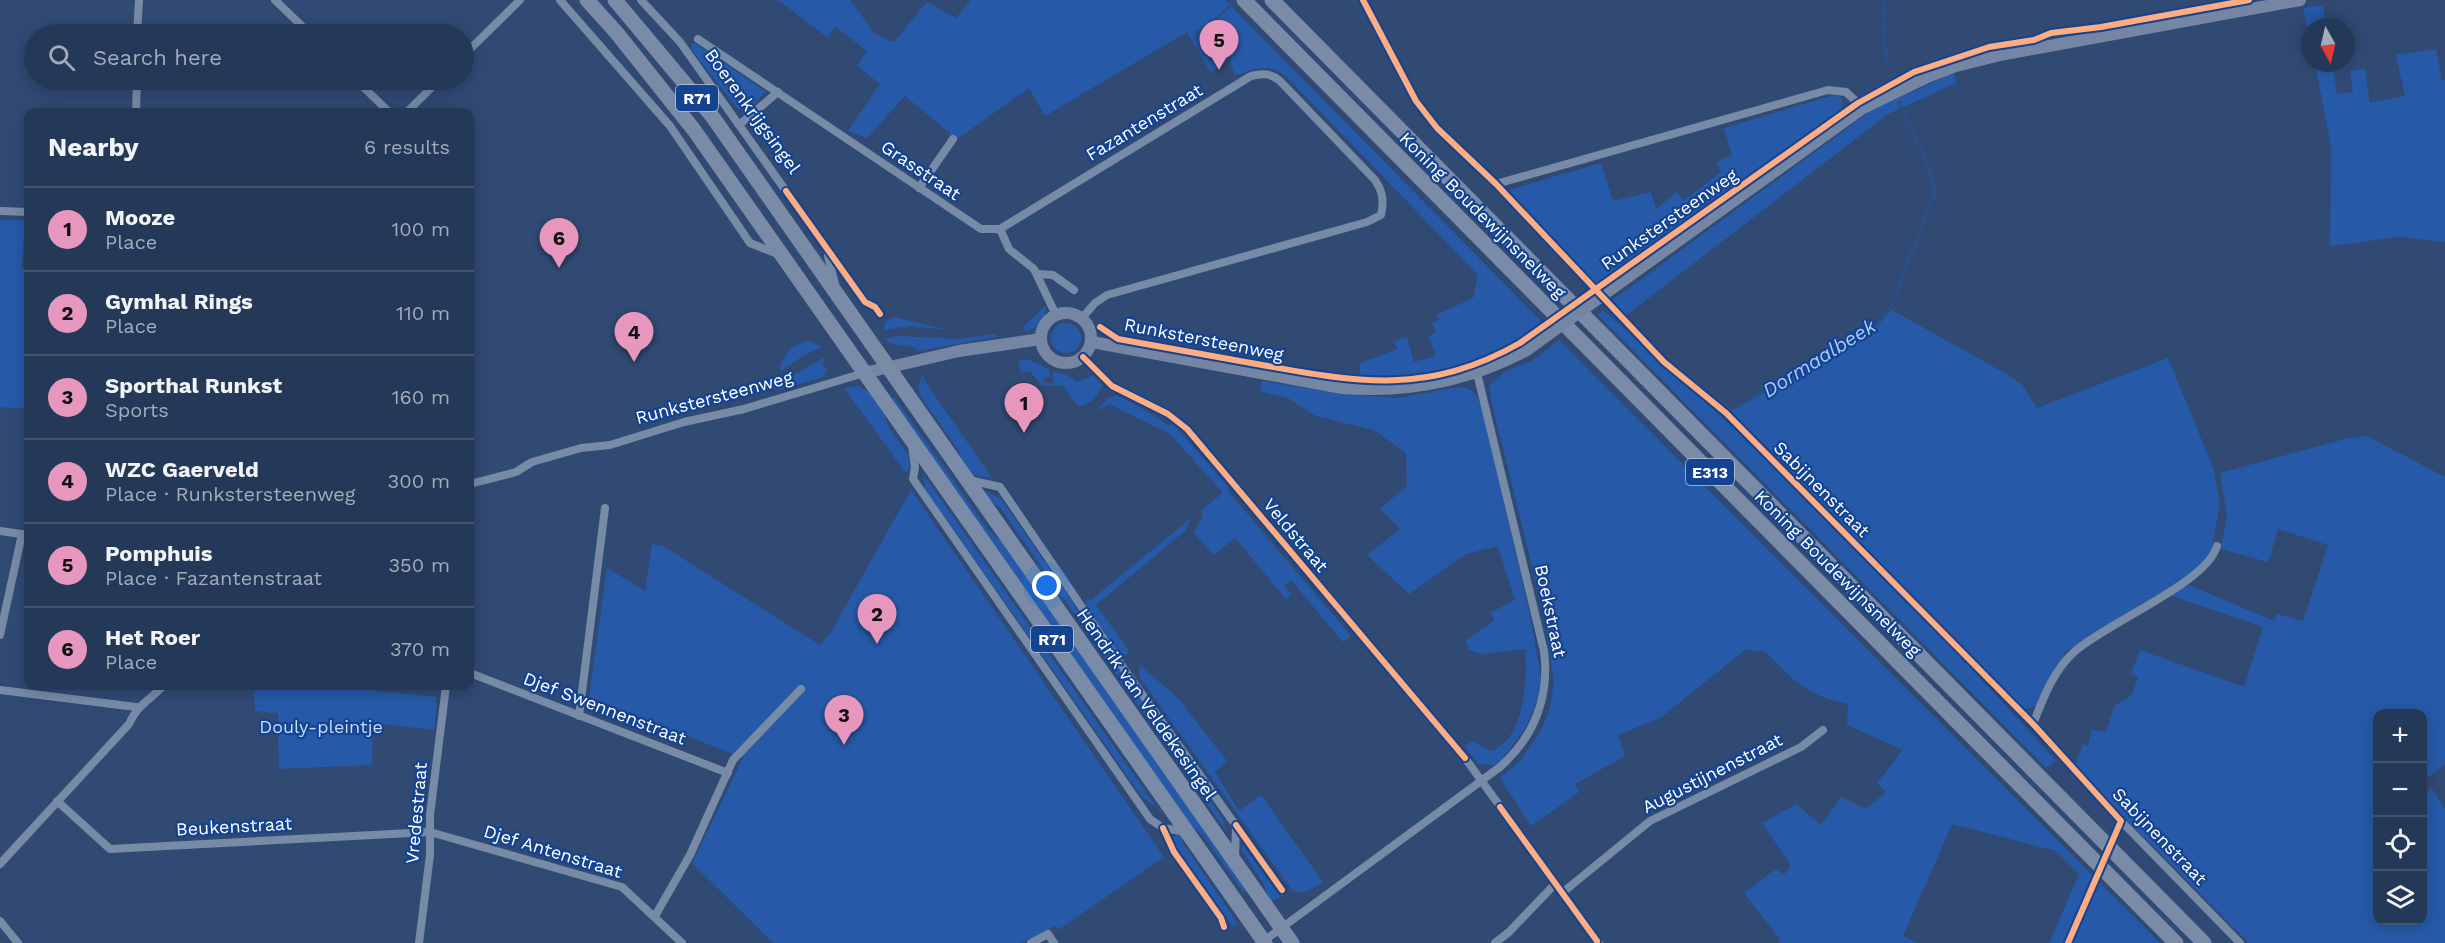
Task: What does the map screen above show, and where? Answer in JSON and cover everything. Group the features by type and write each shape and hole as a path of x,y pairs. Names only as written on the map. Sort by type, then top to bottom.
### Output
{"highway":[{"name":"R71","path":"587,0 616,32 694,130 1263,942"},
{"name":"Boerenkrijgsingel","path":"615,0 712,116 887,367"},
{"name":"Koning Boudewijnsnelweg","path":"1244,0 2176,943"},
{"name":"Koning Boudewijnsnelweg","path":"1272,0 2204,943"},
{"name":"Hendrik van Veldekesingel","path":"887,367 1292,943"}],"street":[{"path":"138,24 139,0"},
{"path":"275,0 300,24"},
{"path":"474,44 520,0"},
{"path":"560,0 670,126 750,243 783,256"},
{"name":"Boerenkrijgsingel","path":"641,0 680,42 865,302"},
{"name":"Sabijnenstraat","path":"1363,0 1423,111 1460,152 1496,184 1664,362 1726,413 2033,724 2121,821 2240,943"},
{"name":"Runkstersteenweg","path":"1092,342 1341,388 1407,389 1478,373 1527,350 1863,108 1914,82 1978,60 2300,0"},
{"name":"Grasstraat","path":"698,39 975,226 981,229 1000,229"},
{"name":"Fazantenstraat","path":"1000,229 1251,76 1270,74 1375,180 1382,190 1384,202 1381,215"},
{"path":"136,108 137,90"},
{"path":"366,90 385,108"},
{"path":"411,108 429,90"},
{"path":"1496,184 1827,90 1846,92 1863,108"},
{"path":"739,125 778,92"},
{"path":"919,188 953,139"},
{"path":"0,211 24,212"},
{"name":"Runkstersteenweg","path":"1082,318 1095,303 1107,295 1367,222 1381,215"},
{"path":"1000,229 1009,249 1038,274 1056,315"},
{"name":"Boerenkrijgsingel","path":"826,250 838,297"},
{"path":"1038,274 1053,275 1074,290"},
{"path":"1069,313 1082,318 1090,329 1092,342 1083,357 1073,363 1054,361 1044,350 1041,339 1045,325 1056,315 1069,313"},
{"name":"Runkstersteenweg","path":"474,483 516,471 532,462 580,448 610,445 684,422 744,409 887,367 958,351 1041,339"},
{"name":"Veldstraat","path":"1083,357 1112,386 1168,414 1187,429 1482,782 1599,943"},
{"name":"Boekstraat","path":"1263,942 1482,782 1515,754 1532,729 1543,699 1546,665 1478,373"},
{"path":"911,440 915,467 913,479 1150,819 1163,828 1187,832"},
{"name":"Hendrik van Veldekesingel","path":"966,479 1000,487 1124,669 1282,890"},
{"path":"579,716 605,508"},
{"path":"0,531 24,534"},
{"path":"0,635 24,538"},
{"path":"2033,724 2057,672 2074,652 2189,579 2215,555 2217,546"},
{"name":"Djef Swennenstraat","path":"474,675 728,774"},
{"path":"655,916 690,855 733,760 801,689"},
{"path":"0,690 136,707 151,699 159,690"},
{"name":"Vredestraat","path":"419,943 446,690"},
{"path":"0,864 129,724 136,707"},
{"name":"Augustijnenstraat","path":"1562,893 1650,822 1801,747 1823,730"},
{"name":"Beukenstraat","path":"57,801 110,849 430,832"},
{"path":"1234,863 1236,825"},
{"path":"1163,828 1174,852 1221,918 1224,927"},
{"name":"Djef Antenstraat","path":"430,832 622,887 682,943"},
{"path":"1495,943 1509,932 1554,884"},
{"path":"0,921 18,943"},
{"path":"1031,943 1048,934 1054,943"}],"green space":[{"path":"778,0 850,0 875,34 894,42 927,2 956,18 971,0 1225,0 1543,323 1478,360 1456,368 1411,377 1360,379 1360,363 1398,349 1393,342 1407,337 1414,362 1436,356 1429,336 1436,333 1432,323 1439,320 1436,315 1473,298 1478,275 1286,76 1273,69 1261,68 1235,76 1230,59 1211,73 1187,32 1045,116 1029,88 957,139 905,96 867,138 848,131 880,84 857,66 867,51 836,27 827,37"},
{"path":"2323,5 2325,18 2305,18 2303,8"},
{"path":"695,43 766,92 746,110 738,109 691,49 692,44"},
{"path":"2436,49 2442,80 2445,80 2445,242 2399,237 2330,246 2331,146 2317,72 2333,72 2337,94 2353,92 2350,72 2365,69 2370,103 2405,96 2396,55"},
{"path":"1954,73 1956,83 1888,114 1624,317 1609,303 1872,110"},
{"path":"1834,95 1842,98 1842,110 1595,284 1509,190 1601,163 1613,201 1651,192 1656,209 1677,192 1684,201 1721,172 1716,162 1732,155 1724,128"},
{"path":"0,220 24,220 22,267 24,267 24,409 0,407"},
{"path":"1046,305 1045,315 1041,322 1025,332 1024,326"},
{"path":"1603,310 1722,417 1836,529 1948,644 2056,761 2046,768 1598,315"},
{"path":"1892,310 2010,376 2023,386 2037,408 2168,358 2214,470 2220,505 2211,552 2190,575 2065,652 2036,706 2025,709 1730,412 1869,333"},
{"path":"895,317 948,330 910,326 883,330 886,321"},
{"path":"1066,323 1077,327 1081,338 1077,349 1066,353 1055,349 1051,338 1055,327"},
{"path":"996,334 996,337 917,351 914,347 891,344 885,339 900,336 957,339"},
{"path":"1559,340 2160,943 2049,943 2079,874 2056,851 1952,824 1903,936 1917,943 1777,943 1780,939 1744,893 1776,869 1784,875 1791,865 1762,823 1796,804 1821,825 1841,797 1866,809 1886,792 1877,783 1903,750 1847,725 1848,704 1810,691 1784,671 1765,651 1745,650 1660,718 1618,735 1625,756 1575,784 1579,792 1531,826 1500,778 1521,760 1542,729 1550,708 1554,682 1545,619 1490,395 1490,385 1506,371 1532,361"},
{"path":"809,341 822,347 804,355 780,372 789,351 798,344"},
{"path":"825,357 823,366 827,370 823,377 779,390 772,388"},
{"path":"1028,359 1050,370 1050,377 1044,378 1044,383 1053,383 1053,371 1077,382 1093,375 1102,385 1093,399 1078,406 1063,386 1042,386 1030,371 1021,372 1018,361"},
{"path":"922,375 993,479 971,474 965,467 957,448 921,397 918,386"},
{"path":"1262,381 1342,394 1398,398 1459,387 1470,390 1479,399 1530,615 1541,678 1538,698 1527,725 1498,765 1478,764 1465,746 1472,741 1491,751 1502,745 1517,722 1525,691 1525,649 1482,654 1469,650 1466,640 1495,620 1490,613 1515,600 1498,546 1466,554 1409,594 1367,555 1400,529 1380,509 1407,486 1406,453 1374,430 1316,416 1288,398 1260,391"},
{"path":"858,386 871,393 882,409 890,430 908,454 910,466 906,473 844,388"},
{"path":"1116,395 1169,426 1172,423 1229,488 1227,490 1351,636 1343,642 1291,580 1284,586 1291,595 1286,599 1235,538 1214,555 1194,533 1203,515 1201,510 1223,493 1170,434 1109,404 1095,412 1108,398"},
{"path":"894,397 989,531 1007,547 1246,890 1243,892 1203,835 1192,827 890,400"},
{"path":"2367,436 2445,477 2445,764 2427,778 2427,709 2373,709 2373,925 2427,925 2427,792 2431,787 2445,809 2445,943 2249,943 2075,766 2083,744 2088,746 2092,729 2106,732 2114,706 2132,695 2138,677 2131,674 2140,650 2244,687 2263,627 2169,595 2189,585 2274,621 2277,614 2303,621 2328,545 2278,529 2268,562 2221,549 2227,514 2220,473 2345,439"},
{"path":"923,474 1155,805 1167,815 1142,797 925,489"},
{"path":"911,490 1164,857 1058,930 1055,926 1021,943 773,943 692,863 743,758 589,697 607,568 645,591 652,544 663,546 820,645 831,632"},
{"path":"986,491 1002,500 1223,819 1226,831 999,506 990,501 983,492"},
{"path":"1191,518 1186,530 1096,605 1128,649 1128,654 1120,656 1086,605 1087,597 1090,601"},
{"path":"1139,665 1177,697 1227,761 1215,772 1239,811 1261,795 1323,882 1305,892 1293,891 1140,678"},
{"name":"Douly-pleintje","path":"254,690 375,690 437,697 434,730 373,723 372,765 279,769 278,713 255,711"},
{"path":"1177,834 1182,837 1183,843 1238,924 1233,927 1174,844 1172,838"},
{"path":"1243,845 1278,894 1284,891 1285,895 1271,902 1262,881 1241,849"}],"waterway":[{"path":"1217,63 1197,40 1196,33 1213,22 1237,0"},
{"name":"Dormaalbeek","path":"1883,0 1886,63"},
{"name":"Dormaalbeek","path":"1739,406 1878,324 1891,306 1935,193 1931,172 1899,102"}],"cycle path":[{"path":"1363,0 1416,101 1437,128 1496,184 1664,362 1726,413 2033,724 2121,821 2068,943"},
{"path":"1100,327 1118,339 1298,371 1363,380 1424,378 1455,371 1487,360 1520,343 1858,103 1914,72 1989,47 2034,40 2051,33 2101,27 2249,0"},
{"path":"786,191 865,302 875,307 880,314"},
{"path":"1083,357 1112,386 1168,414 1187,429 1465,758"},
{"path":"1500,807 1597,941"},
{"path":"1236,825 1282,890"},
{"path":"1163,828 1174,852 1221,918 1224,927"}],"place":[{"name":"Pomphuis","path":"1219,70"},
{"name":"Het Roer","path":"559,268"},
{"name":"WZC Gaerveld","path":"634,362"},
{"name":"Mooze","path":"1024,433"},
{"name":"Gymhal Rings","path":"877,644"},
{"name":"Sporthal Runkst","path":"844,745"}]}
